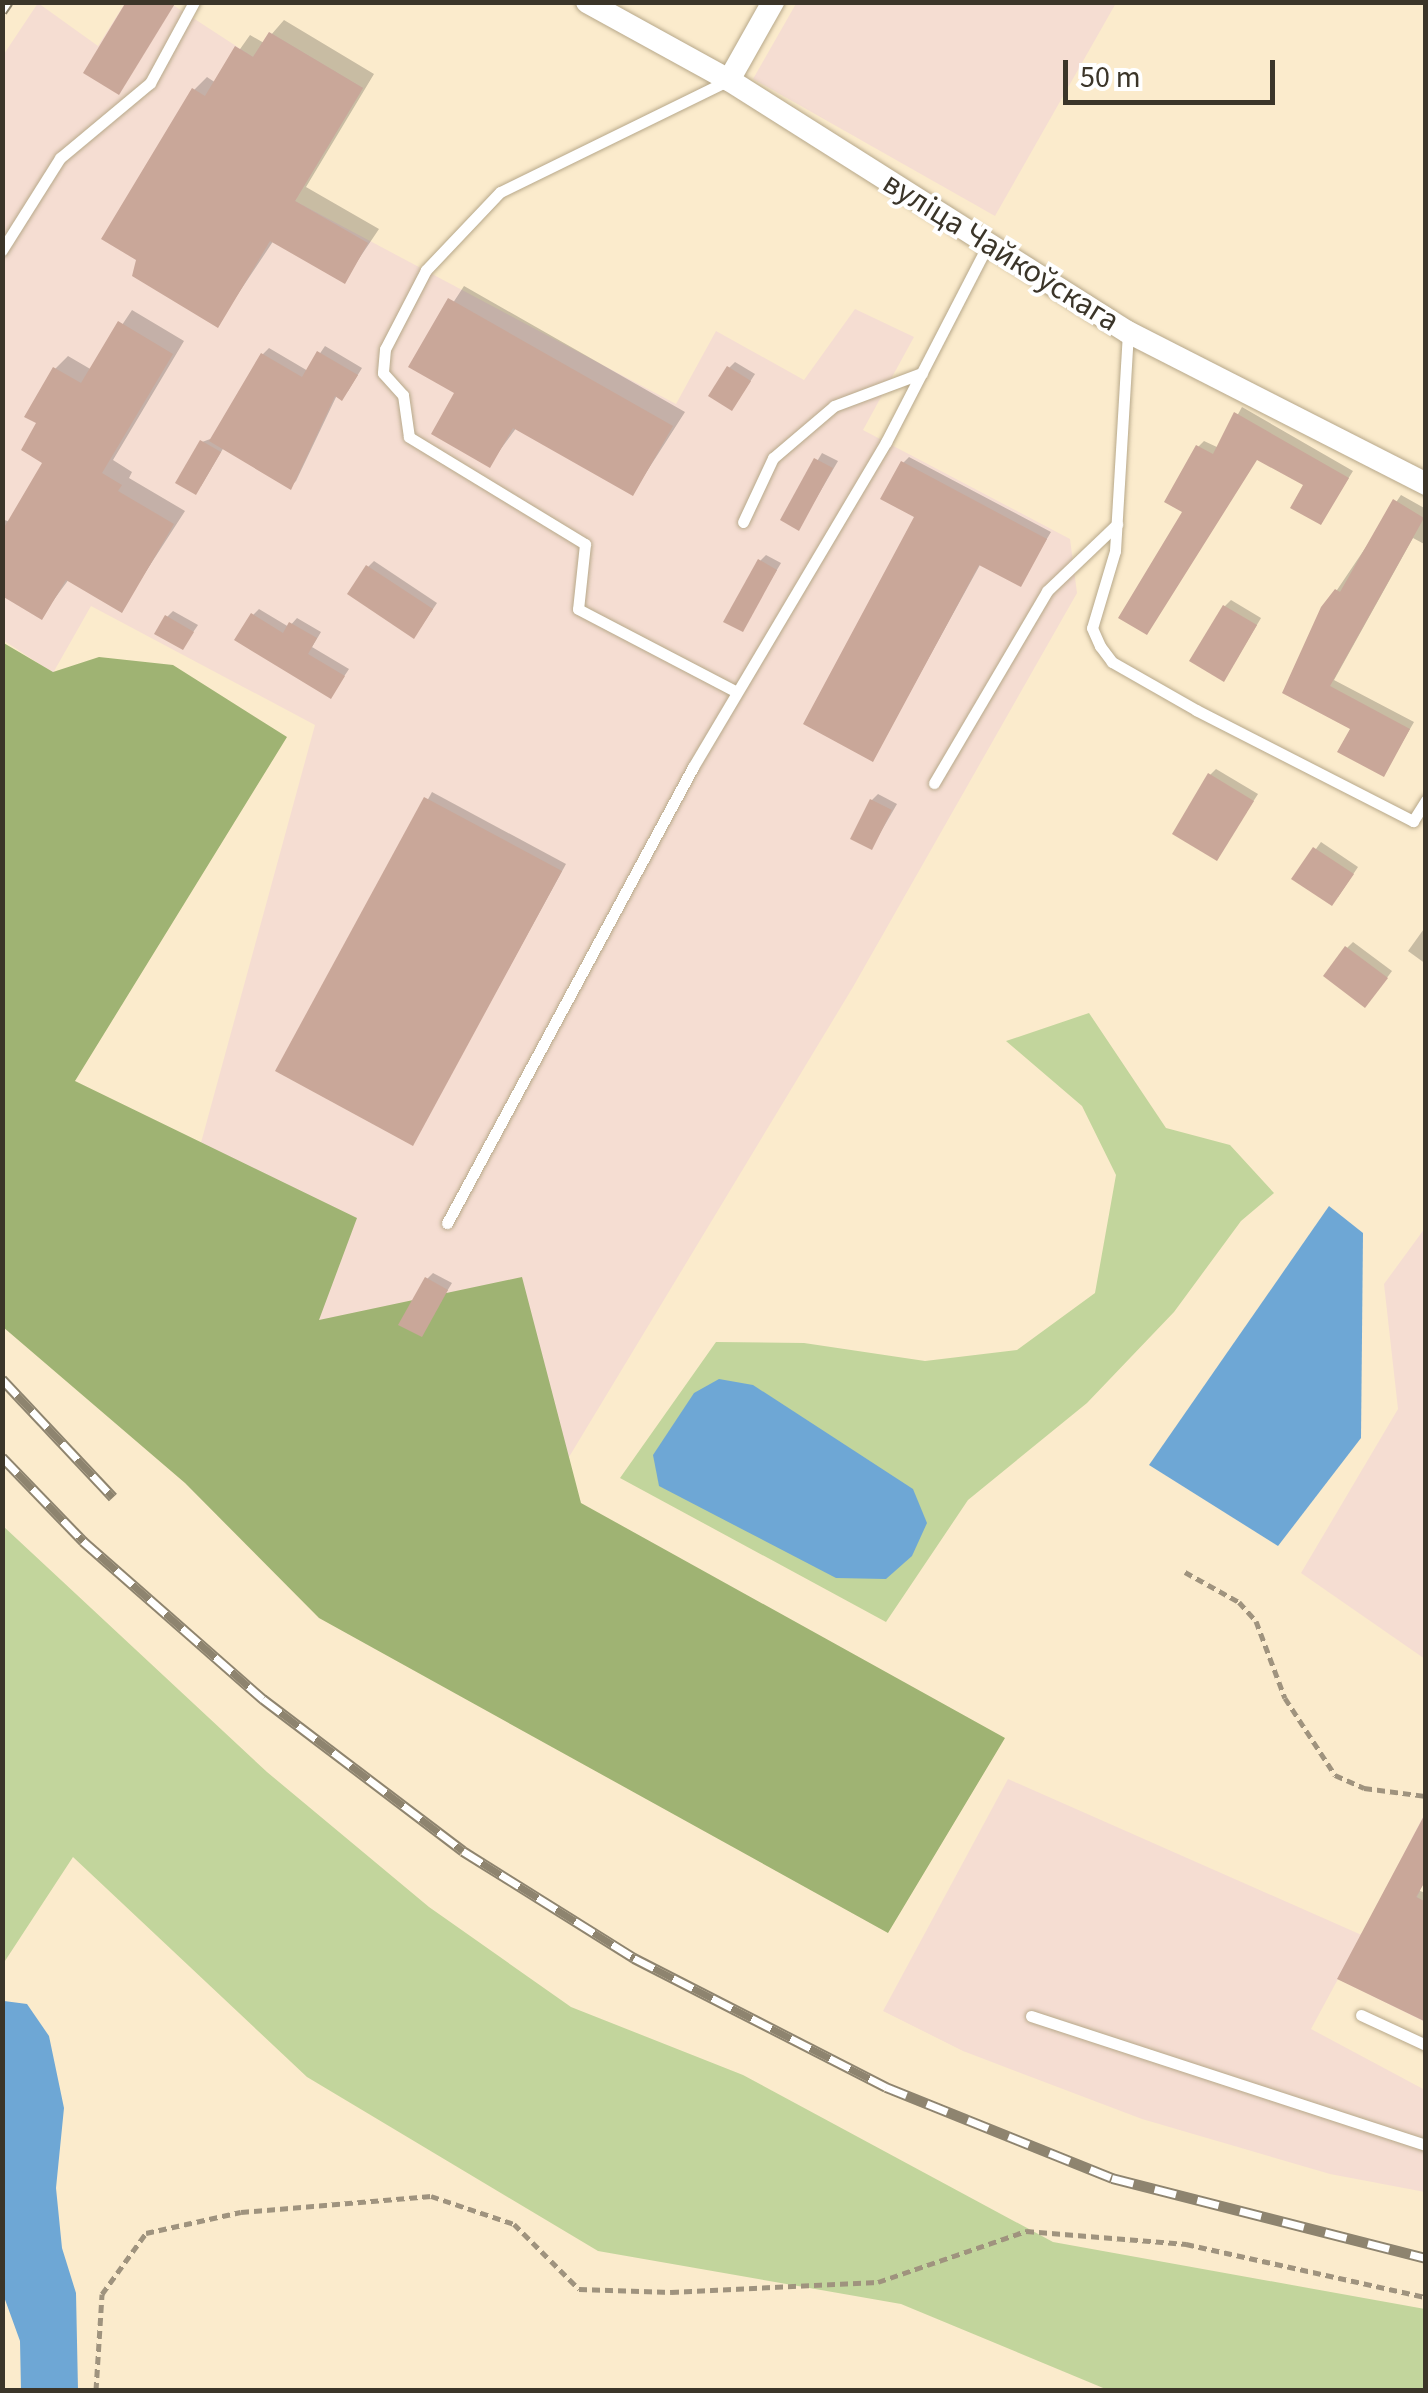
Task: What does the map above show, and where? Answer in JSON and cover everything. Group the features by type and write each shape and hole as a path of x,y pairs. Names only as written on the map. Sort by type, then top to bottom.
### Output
{"street":[{"name":"вуліца Чайкоўскага","path":"587,2 729,80 1128,332 1426,484"},
{"path":"729,80 773,2"}],"lane":[{"path":"2,250 60,158 150,83 194,2"},
{"path":"729,80 500,192 426,270 385,350 383,373 403,395 410,436 584,544 578,609 738,692"},
{"path":"447,1223 738,692 922,373 988,244"},
{"path":"1128,332 1117,524 1092,628 1112,662 1412,821 1426,800"},
{"path":"743,522 774,458 834,406 922,373"},
{"path":"934,783 1047,590 1117,524"},
{"path":"1361,2015 1426,2045"},
{"path":"1031,2016 1426,2145"}],"path":[{"path":"1185,1572 1239,1602 1256,1621 1286,1698 1335,1775 1364,1788 1426,1796"},
{"path":"96,2390 102,2294 146,2233 241,2212 431,2196 514,2224 579,2289 671,2292 878,2282 1026,2231 1186,2244 1426,2297"}],"shaded area":[{"path":"797,2 1116,3 995,216 753,79"},
{"path":"38,3 98,46 125,3 170,3 253,57 269,32 363,88 295,201 676,404 716,331 804,380 855,309 914,337 863,430 1070,539 1077,593 853,987 569,1457 318,1321 178,1227 315,725 91,606 53,673 3,640 2,57"},
{"path":"1425,1228 1425,1659 1301,1573 1398,1409 1384,1284"},
{"path":"1008,1779 1391,1948 1375,1909 1425,1813 1425,1881 1417,1897 1425,1902 1425,2022 1338,1979 1311,2029 1425,2090 1425,2192 1330,2174 1142,2119 963,2051 883,2011"}],"green space":[{"path":"2,642 53,672 99,657 173,665 287,737 75,1081 357,1218 319,1320 522,1277 581,1503 1005,1738 888,1933 319,1618 185,1483 3,1327"},
{"path":"1089,1013 1166,1128 1230,1145 1274,1193 1241,1221 1174,1312 1087,1403 968,1500 886,1622 620,1478 716,1342 804,1343 925,1361 1017,1350 1095,1293 1116,1175 1082,1106 1006,1041"},
{"path":"3,1526 267,1772 429,1907 571,2007 743,2075 1053,2242 1425,2309 1425,2390 1108,2390 901,2304 598,2251 307,2077 73,1857 3,1964"}],"water":[{"path":"1329,1206 1363,1233 1361,1438 1278,1546 1149,1465"},
{"path":"719,1379 753,1385 913,1489 927,1523 912,1556 886,1579 836,1578 659,1486 653,1455 694,1393"},
{"path":"4,2001 27,2004 49,2036 64,2108 56,2188 62,2248 76,2293 78,2390 21,2390 20,2341 3,2294"}],"building":[{"path":"126,2 176,2 119,95 83,73"},
{"path":"269,32 363,88 295,201 368,243 345,284 270,241 218,328 132,276 136,260 101,239 192,88 205,96 235,46 253,57"},
{"path":"448,298 673,426 633,496 513,428 490,468 431,434 454,393 408,367"},
{"path":"118,321 173,354 102,473 122,485 118,491 174,524 122,613 66,580 42,620 2,596 2,531 42,463 21,450 36,423 24,417 53,367 81,383"},
{"path":"317,351 358,375 342,401 335,396 291,490 209,441 261,353 302,377"},
{"path":"727,366 751,381 732,411 708,396"},
{"path":"1234,412 1349,478 1321,525 1290,508 1303,485 1257,460 1147,635 1118,618 1182,512 1164,502 1196,445 1213,454"},
{"path":"200,440 221,452 196,495 175,483"},
{"path":"814,458 833,468 799,531 780,520"},
{"path":"901,461 1047,539 1021,587 979,565 873,762 803,724 914,517 880,499"},
{"path":"1393,499 1424,518 1330,686 1410,729 1384,777 1337,752 1350,729 1282,693 1321,607 1335,589 1340,592"},
{"path":"758,559 777,570 743,632 723,622"},
{"path":"366,565 433,609 414,639 347,594"},
{"path":"1223,605 1257,625 1224,682 1189,661"},
{"path":"251,613 283,633 289,622 317,638 308,654 345,676 331,699 234,640"},
{"path":"165,615 194,632 183,650 154,634"},
{"path":"1208,773 1254,801 1217,861 1172,834"},
{"path":"424,797 562,871 413,1146 275,1071"},
{"path":"870,799 892,810 872,850 850,839"},
{"path":"1313,847 1354,874 1332,906 1291,879"},
{"path":"1345,946 1388,978 1365,1008 1323,976"},
{"path":"425,1277 448,1290 422,1337 398,1325"},
{"path":"1426,1812 1426,1880 1416,1897 1426,1902 1426,2022 1337,1979"}],"railway":[{"path":"2,11 8,2"},
{"path":"2,1379 113,1497"},
{"path":"2,1457 83,1541 263,1699 463,1851 634,1958 886,2087 1112,2178 1426,2258"}]}
